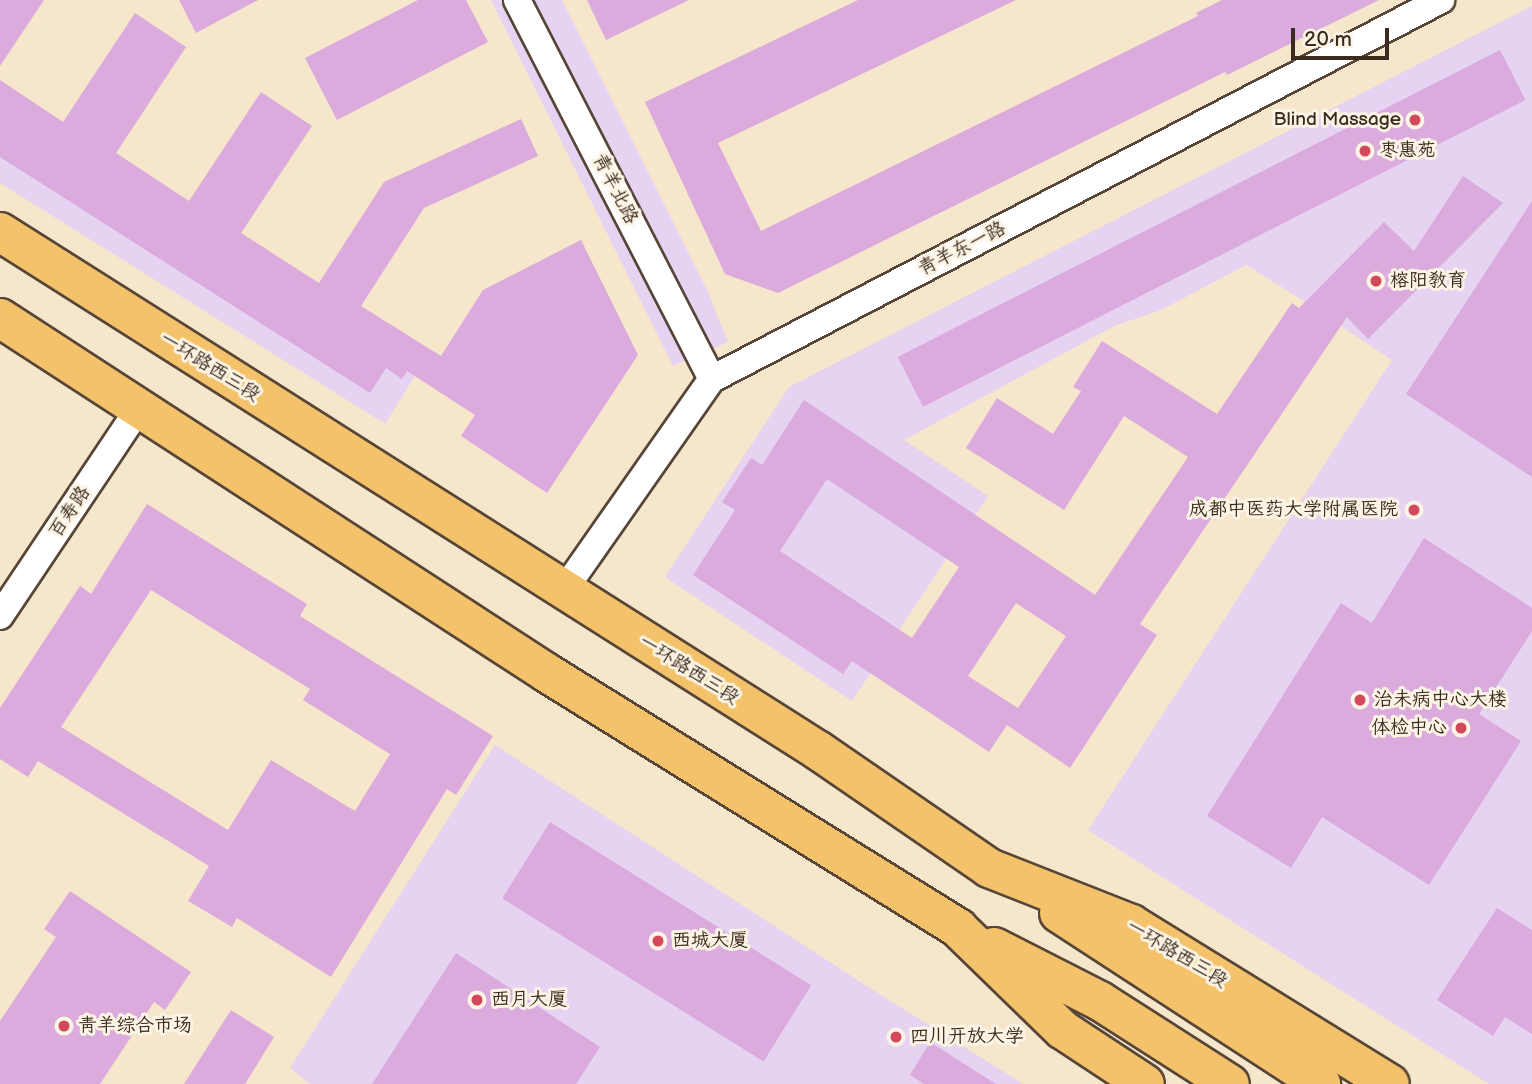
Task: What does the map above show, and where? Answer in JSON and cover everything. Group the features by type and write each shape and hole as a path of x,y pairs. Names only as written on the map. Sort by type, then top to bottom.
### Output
{"main road":[{"name":"一环路西三段","path":"0,232 839,765 989,868 1131,924 1390,1084"},
{"path":"0,318 547,673 958,928 1100,1001 1230,1084"},
{"path":"989,868 1321,1084"},
{"path":"958,928 1063,1030 1145,1084"}],"street":[{"name":"青羊北路","path":"517,0 712,379"},
{"name":"青羊东一路","path":"564,590 712,379 1441,0"},
{"name":"百寿路","path":"0,616 140,407"}],"shaded area":[{"path":"491,0 562,0 706,288 728,342 673,366"},
{"name":"成都中医药大学附属医院","path":"1532,6 1532,1084 1489,1084 1088,830 1392,360 1246,265 1161,310 1114,326 904,440 988,496 852,701 665,577 789,387"},
{"path":"0,104 421,367 385,424 0,183"},
{"path":"495,745 1023,1084 310,1084 290,1068"}],"building":[{"path":"0,0 44,0 0,66"},
{"path":"179,0 258,0 196,33"},
{"path":"418,0 466,0 488,42 337,120 305,58"},
{"path":"587,0 689,0 606,40"},
{"path":"858,0 1016,0 718,143 761,231 1198,16 1196,13 1222,0 1379,0 1227,75 1225,72 778,293 725,274 645,102"},
{"path":"135,13 186,47 116,153 189,201 261,92 312,126 241,233 319,283 384,182 521,119 538,156 424,208 361,306 441,356 483,290 581,240 638,355 547,493 461,436 475,415 407,371 402,379 386,368 370,393 0,157 0,80 63,122"},
{"path":"1500,50 1525,100 923,407 898,357"},
{"path":"1463,176 1503,203 1368,339 1347,317 1140,624 1157,635 1070,768 1007,725 989,752 852,661 843,674 693,575 735,510 722,502 751,458 762,465 804,400 1095,595 1188,457 1124,416 1064,510 966,448 997,398 1053,434 1081,391 1073,387 1102,341 1217,414 1292,303 1299,308 1384,222 1414,251","holes":["827,479 959,567 912,638 780,551","1016,603 1066,636 1018,708 968,676"]},
{"path":"1532,201 1532,477 1406,394"},
{"path":"147,504 307,604 300,616 493,736 456,795 447,789 331,977 237,918 232,927 188,901 209,866 38,761 28,777 0,759 0,708 80,586 91,594","holes":["151,590 310,689 303,700 390,754 355,811 271,760 228,830 61,727"]},
{"name":"治未病中心大楼","path":"1424,538 1532,608 1532,631 1479,714 1521,741 1429,885 1322,817 1291,868 1207,816 1341,603 1372,623"},
{"name":"西城大厦","path":"550,822 811,985 764,1062 502,898"},
{"path":"70,891 191,972 165,1010 154,1002 100,1084 0,1084 0,1021 56,937 44,929"},
{"path":"1497,908 1532,930 1532,1034 1505,1017 1493,1036 1437,1000"},
{"name":"西月大厦","path":"456,953 600,1047 576,1084 372,1084"},
{"path":"231,1010 274,1037 245,1084 184,1084"},
{"path":"930,1042 996,1084 924,1084 910,1075"}],"place":[{"name":"Blind Massage","path":"1415,120"},
{"name":"枣惠苑","path":"1365,151"},
{"name":"榕阳教育","path":"1376,281"},
{"name":"成都中医药大学附属医院","path":"1414,510"},
{"name":"治未病中心大楼","path":"1360,700"},
{"name":"体检中心","path":"1461,728"},
{"name":"西城大厦","path":"658,941"},
{"name":"西月大厦","path":"477,1000"},
{"name":"青羊综合市场","path":"64,1026"},
{"name":"四川开放大学","path":"896,1037"}]}
